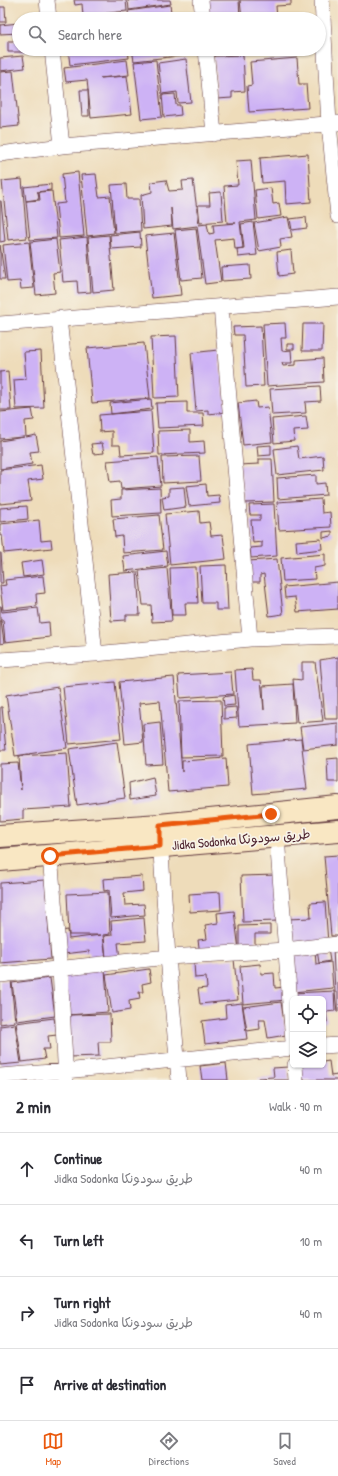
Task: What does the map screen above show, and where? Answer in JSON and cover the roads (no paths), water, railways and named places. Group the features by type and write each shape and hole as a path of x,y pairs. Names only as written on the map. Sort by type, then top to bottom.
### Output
{"main road":[{"name":"Jidka Sodonka طريق سودونكا","path":"0,860 50,856 160,835 338,807"},
{"name":"Jidka Sodonka طريق سودونكا","path":"0,836 277,836 338,831"}],"street":[{"path":"47,0 48,12"},
{"path":"201,0 202,12"},
{"path":"322,0 323,12"},
{"path":"326,45 333,124 338,216"},
{"path":"53,56 62,146"},
{"path":"207,56 214,134"},
{"path":"0,154 62,146 333,124"},
{"path":"0,324 59,318 338,297"},
{"path":"221,306 250,639"},
{"path":"59,318 95,654"},
{"path":"0,660 95,654 250,639 338,636"},
{"path":"160,835 168,957 179,1080"},
{"path":"277,836 292,1032"},
{"path":"50,856 60,969 66,1076"},
{"path":"0,975 168,957 286,950 338,944"},
{"path":"326,1046 338,1045"},
{"path":"0,1076 66,1076 177,1059 290,1048"},
{"path":"295,1068 296,1080"}]}
